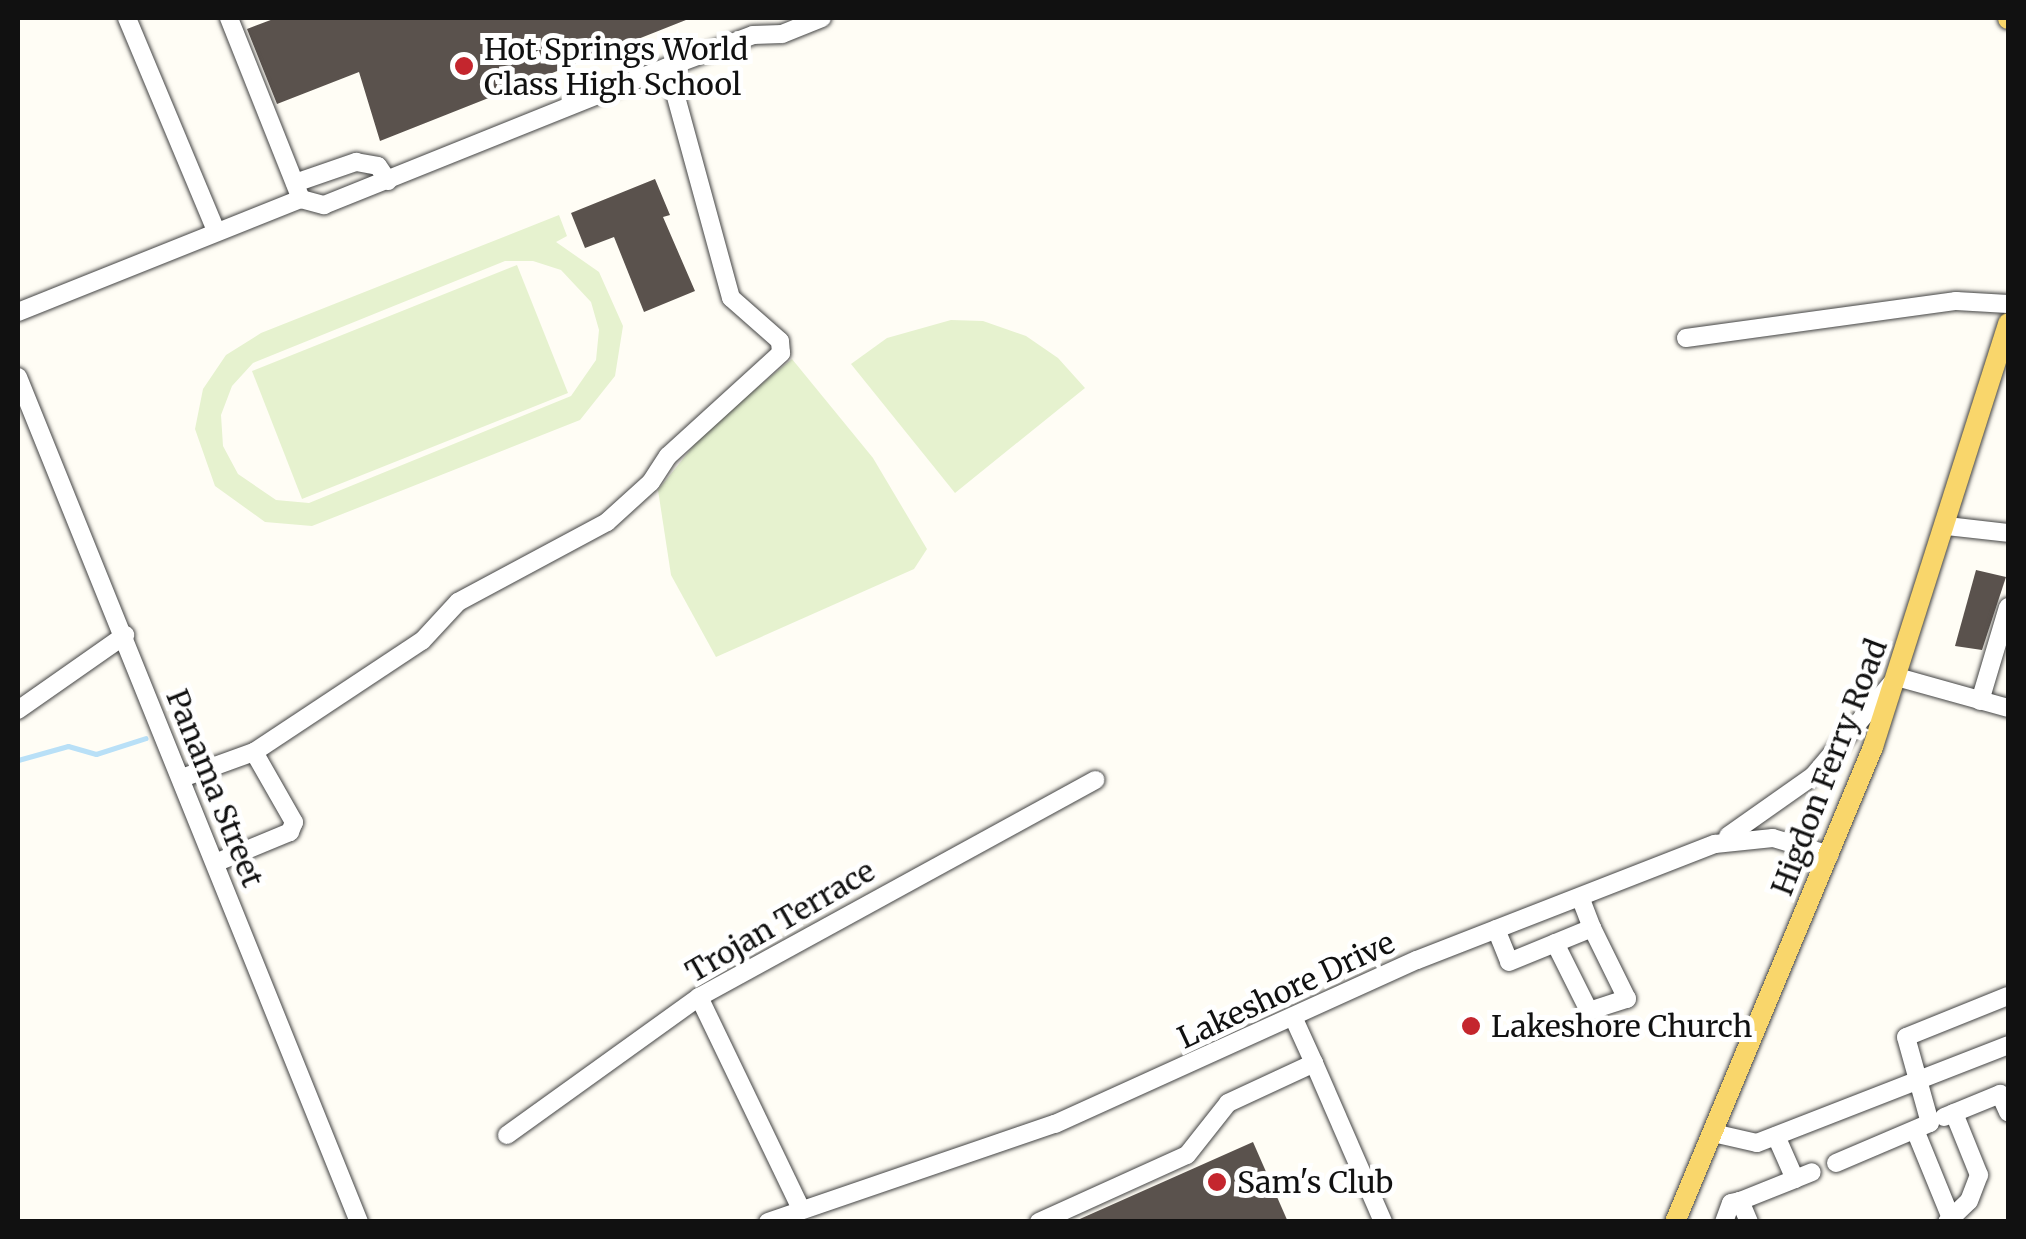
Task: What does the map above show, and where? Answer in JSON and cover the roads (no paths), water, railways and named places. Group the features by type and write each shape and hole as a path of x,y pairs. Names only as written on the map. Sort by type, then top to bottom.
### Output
{"main road":[{"name":"Higdon Ferry Road","path":"1675,1222 1830,855 1897,676 2008,323"}],"street":[{"path":"127,18 215,228"},
{"path":"228,18 298,191 324,205 752,35 782,34 822,18"},
{"path":"182,778 254,752 422,641 458,602 608,522 781,353 780,341 732,298 668,68"},
{"path":"18,312 215,228 356,162 378,166 388,181"},
{"path":"1686,338 1956,301 2008,304"},
{"name":"Panama Street","path":"18,377 359,1222"},
{"path":"1947,526 2008,533"},
{"path":"1980,701 2004,643 2007,616"},
{"path":"18,710 125,635"},
{"path":"1715,844 1813,776 1897,676 2008,708"},
{"path":"215,862 290,832 294,822 254,752"},
{"name":"Trojan Terrace","path":"507,1135 699,997 1096,780"},
{"name":"Lakeshore Drive","path":"768,1222 1055,1124 1496,929 1715,844 1773,838 1830,855"},
{"path":"1555,943 1588,1011 1627,999 1580,896"},
{"path":"1496,929 1509,962 1592,928"},
{"path":"1954,1113 1980,1175 1969,1201 1949,1220 1922,1127 1906,1036 2008,996"},
{"path":"699,997 802,1209"},
{"path":"1294,1017 1382,1222"},
{"path":"1713,1134 1757,1143 2008,1045"},
{"path":"1039,1222 1187,1155 1228,1103 1314,1063"},
{"path":"1836,1163 2000,1094 2008,1112"},
{"path":"1724,1222 1731,1203 1804,1176 1776,1136"},
{"path":"1740,1201 1748,1222"}],"waterway":[{"path":"18,760 68,746 96,754 146,738"}],"place":[{"name":"Hot Springs World Class High School","path":"464,66"},
{"name":"Lakeshore Church","path":"1471,1026"},
{"name":"Sam's Club","path":"1217,1182"}]}
